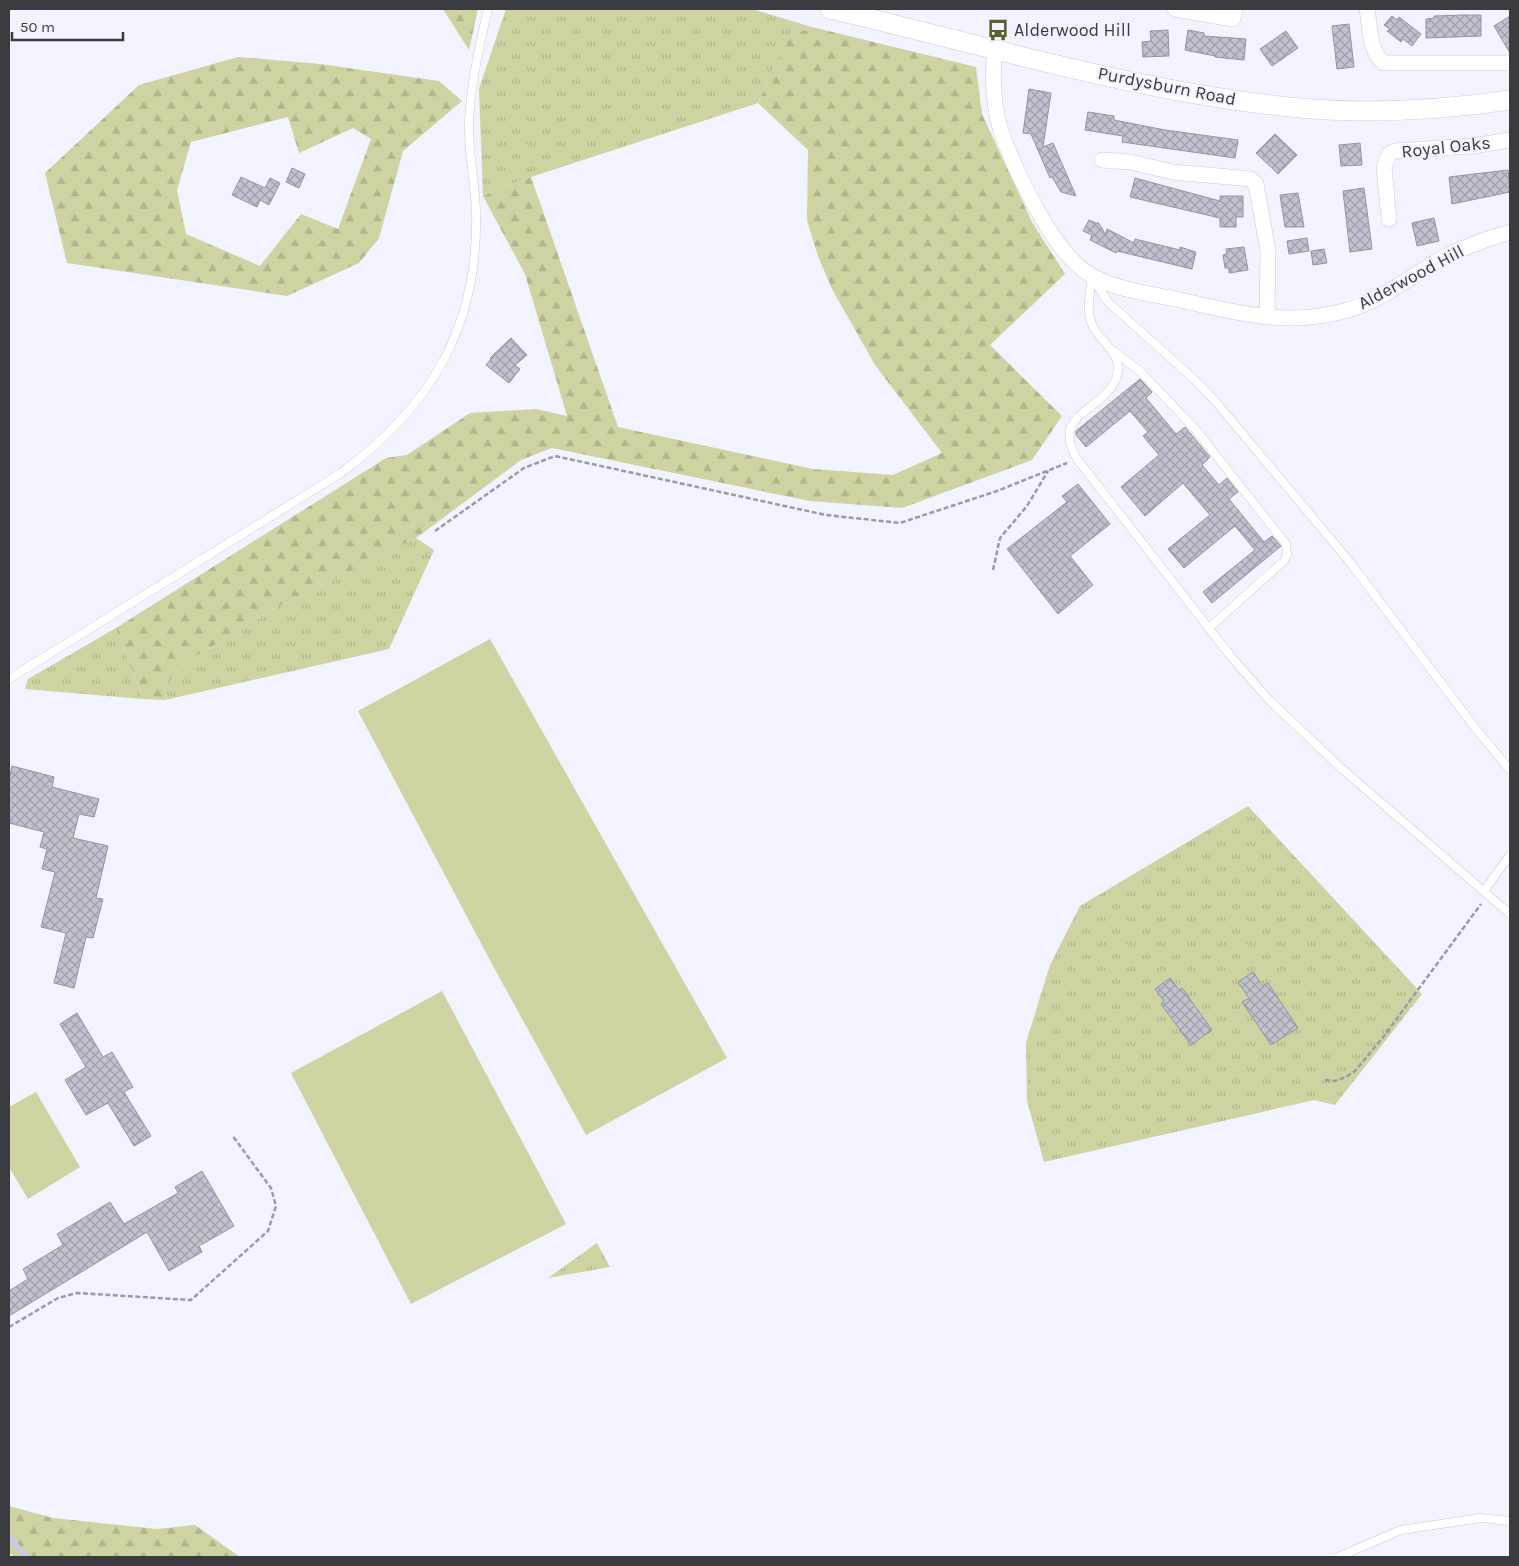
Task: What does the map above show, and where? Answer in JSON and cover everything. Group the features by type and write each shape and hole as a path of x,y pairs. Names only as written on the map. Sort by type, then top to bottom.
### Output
{"street":[{"name":"Purdysburn Road","path":"830,9 1180,91 1300,108 1372,110 1436,107 1510,100"},
{"path":"1175,9 1233,18 1235,9"},
{"path":"1367,9 1374,49 1378,58 1384,63 1510,63"},
{"name":"Alderwood Hill","path":"995,48 994,88 1002,132 1044,220 1072,258 1092,276 1104,282 1267,317 1315,317 1373,301 1450,255 1510,232"},
{"name":"Royal Oaks","path":"1389,220 1384,167 1389,154 1414,149 1473,146 1510,140"},
{"path":"1102,160 1130,162 1173,172 1250,179 1256,184 1268,251 1267,317"}],"lane":[{"path":"9,679 341,474 384,439 401,422 430,385 451,347 472,280 476,210 469,122 473,82 488,9"},
{"path":"1092,276 1089,317 1097,334 1110,348 1141,372 1196,430 1286,544 1287,555 1284,562 1210,628"},
{"path":"1092,276 1108,302 1195,380 1216,402 1349,562 1476,729 1510,770"},
{"path":"1110,348 1116,358 1118,367 1116,379 1108,391 1078,417 1070,428 1070,446 1078,459 1268,699 1287,718 1510,914"},
{"path":"1486,893 1510,856"},
{"path":"1338,1557 1401,1530 1481,1518 1510,1521"}],"path":[{"path":"435,532 524,468 555,456 826,515 900,523 997,491 1078,459"},
{"path":"993,570 1000,538 1027,506 1049,470"},
{"path":"1325,1080 1335,1081 1355,1071 1384,1036 1486,893"},
{"path":"9,1327 58,1298 77,1293 191,1300 268,1230 276,1206 271,1188 232,1135"}],"green space":[{"path":"443,9 478,9 469,50"},
{"path":"506,9 752,9 812,27 788,37 758,103 531,177 483,196 479,89"},
{"path":"812,27 976,67 982,114 1032,222 1065,274 990,345 1062,416 1032,460 902,508 810,501 552,448 521,460 416,538 270,611 180,666 166,686 165,700 143,699 116,628 386,458 407,455 470,413 536,409 567,416 525,274 483,196 531,177 618,427 813,469 893,475 942,453 875,365 832,289 818,256 807,221 808,150 758,103 788,37"},
{"path":"238,57 320,64 439,81 462,101 403,151 379,238 359,263 287,296 67,263 45,173 139,85","holes":["288,117 299,153 353,128 371,139 338,229 301,214 260,266 186,234 177,190 191,142"]},
{"path":"416,538 434,550 389,649 165,700 166,686 180,666 270,611"},
{"path":"116,628 143,699 25,689 28,679"},
{"path":"490,639 727,1058 586,1135 492,964 358,711"},
{"path":"1248,806 1422,994 1335,1105 1314,1100 1044,1162 1027,1101 1026,1043 1050,965 1080,906"},
{"path":"442,991 566,1224 411,1304 291,1073"},
{"path":"36,1092 80,1167 28,1199 9,1167 9,1107"},
{"path":"597,1243 610,1267 548,1278"},
{"path":"9,1506 53,1518 157,1529 195,1525 240,1557 14,1557 9,1552"}],"building":[{"path":"1481,15 1481,36 1426,38 1426,19 1435,18 1434,16"},
{"path":"1392,16 1397,20 1399,17 1421,34 1412,46 1403,39 1401,42 1387,31 1390,29 1384,25"},
{"path":"1510,16 1510,53 1494,26"},
{"path":"1349,24 1354,67 1337,69 1332,26"},
{"path":"1168,30 1169,56 1143,57 1142,42 1151,41 1150,31"},
{"path":"1188,30 1204,33 1204,36 1246,39 1244,60 1215,57 1185,50"},
{"path":"1286,31 1298,48 1272,66 1260,49"},
{"path":"1029,89 1051,93 1043,147 1053,143 1076,196 1061,192 1052,177 1050,178 1031,134 1023,133"},
{"path":"1088,112 1114,116 1114,120 1165,130 1238,140 1235,158 1122,142 1123,136 1085,130"},
{"path":"1275,134 1297,155 1278,174 1256,153"},
{"path":"1360,143 1362,165 1341,166 1339,145"},
{"path":"292,168 305,174 299,188 286,182"},
{"path":"1508,170 1510,192 1452,204 1449,177"},
{"path":"241,177 265,188 270,178 280,183 269,205 260,200 257,207 232,195"},
{"path":"1135,178 1220,201 1220,196 1243,196 1243,217 1236,217 1236,227 1220,227 1220,218 1130,197"},
{"path":"1364,188 1372,249 1350,252 1343,191"},
{"path":"1298,193 1304,227 1285,227 1280,195"},
{"path":"1434,218 1439,241 1417,246 1412,223"},
{"path":"1089,220 1098,224 1098,222 1106,235 1107,229 1134,243 1135,239 1180,250 1180,247 1196,252 1192,269 1117,251 1116,253 1090,240 1092,235 1083,231"},
{"path":"1307,238 1309,251 1289,254 1287,241"},
{"path":"1244,247 1248,270 1229,273 1229,268 1225,268 1223,255 1227,254 1226,249"},
{"path":"1324,249 1327,263 1313,265 1311,251"},
{"path":"511,338 527,355 515,365 520,369 509,383 486,365 490,358"},
{"path":"1140,379 1152,392 1146,398 1176,434 1185,427 1210,457 1202,465 1219,485 1227,478 1238,492 1229,499 1264,542 1272,536 1281,546 1212,603 1203,592 1255,550 1235,526 1184,568 1168,549 1210,515 1183,483 1145,516 1121,487 1159,455 1143,436 1148,432 1130,411 1086,447 1076,435 1076,431"},
{"path":"1078,484 1110,524 1070,556 1093,585 1058,614 1007,549 1067,502 1062,496"},
{"path":"12,766 54,777 52,787 99,799 94,817 79,814 73,838 108,846 96,898 103,899 93,938 86,937 74,988 54,983 66,933 41,927 55,872 42,869 47,849 40,847 44,832 9,823 9,781"},
{"path":"1253,972 1263,986 1268,983 1298,1028 1271,1045 1242,1002 1249,998 1238,982"},
{"path":"1170,978 1179,990 1182,988 1212,1030 1191,1045 1161,1004 1164,1001 1155,989"},
{"path":"77,1013 103,1057 112,1052 133,1087 124,1092 151,1136 134,1146 108,1103 86,1115 65,1080 86,1067 60,1024"},
{"path":"202,1171 234,1226 199,1246 202,1252 169,1271 147,1232 9,1316 9,1291 28,1279 23,1269 63,1245 57,1234 110,1202 124,1224 178,1193 175,1187"}],"waterway":[{"path":"9,1536 26,1557"}],"place":[{"name":"Alderwood Hill","path":"998,30"}]}
